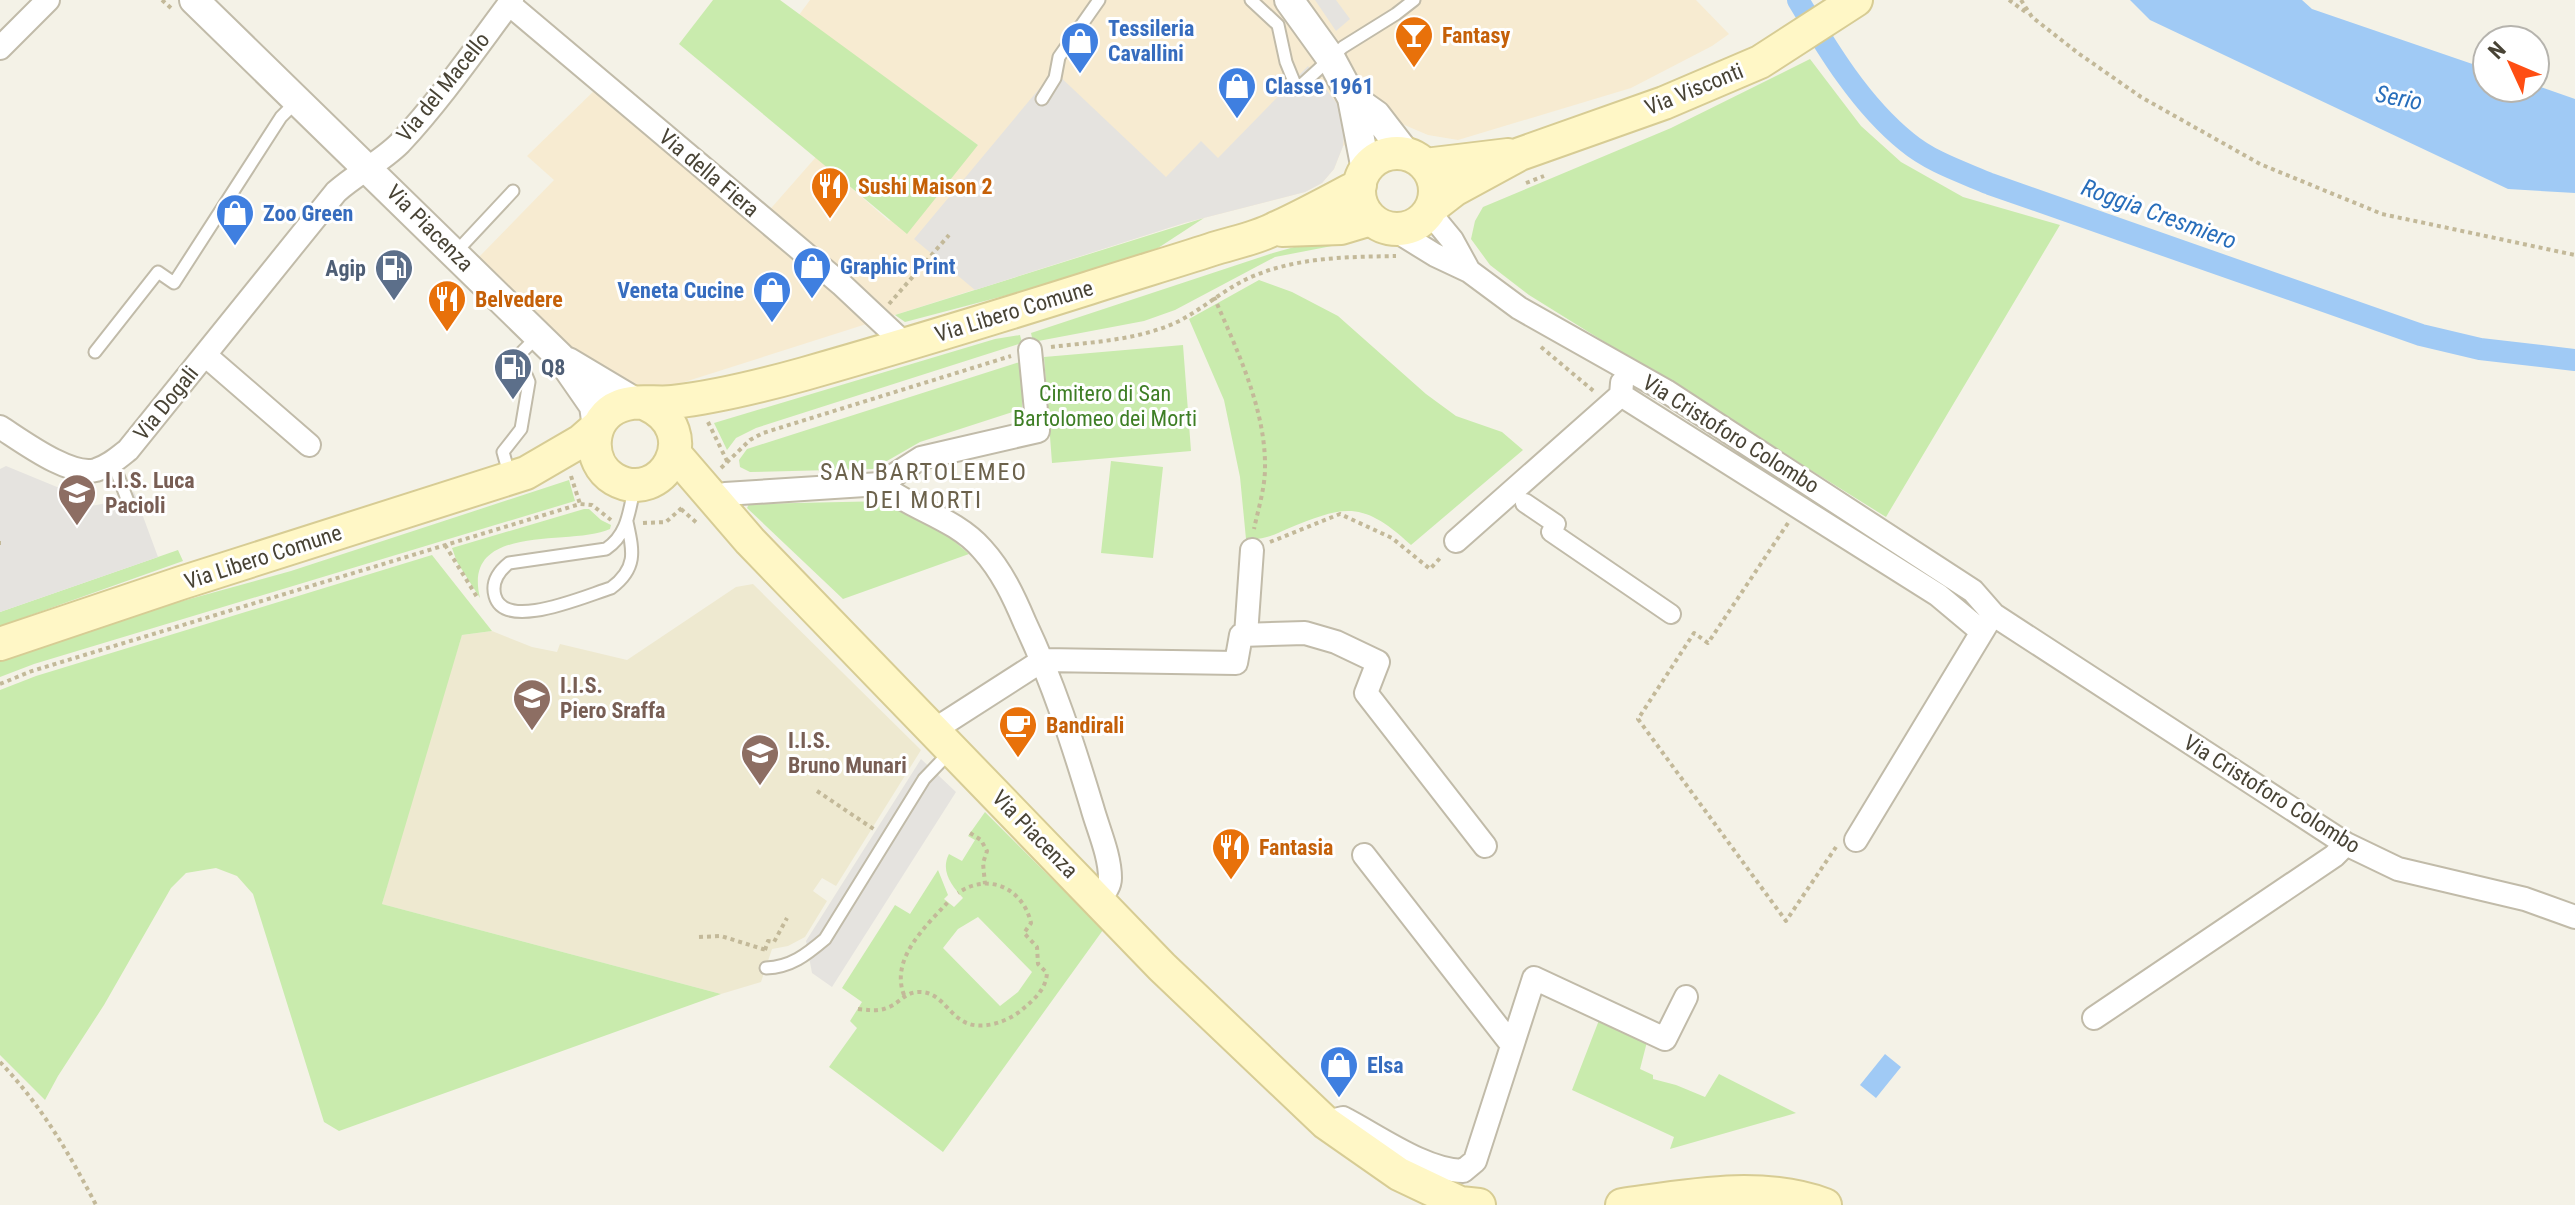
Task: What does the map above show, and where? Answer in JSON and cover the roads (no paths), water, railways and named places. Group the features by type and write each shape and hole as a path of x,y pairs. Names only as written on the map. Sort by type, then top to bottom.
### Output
{"main road":[{"name":"Via Visconti","path":"1430,209 1454,190 1520,154 1718,81 1760,62 1856,0"},
{"name":"Via Visconti","path":"1415,160 1520,154"},
{"name":"Via Libero Comune","path":"0,644 518,476 581,441 613,409 755,388 906,345 1271,231 1363,177 1383,156 1415,160"},
{"path":"1415,160 1435,185 1430,209"},
{"path":"1363,177 1361,203 1382,224"},
{"name":"Via Libero Comune","path":"1271,231 1416,224 1430,209"},
{"name":"Via Libero Comune","path":"518,476 604,470 613,478 641,484 660,476 669,466 688,427 755,388"},
{"path":"641,403 666,415 673,427 676,447"},
{"path":"597,427 594,450 604,470"},
{"name":"Via Piacenza","path":"676,447 703,495 1162,967 1326,1123 1399,1174 1466,1204"},
{"name":"Via Piacenza","path":"641,484 703,495"},
{"path":"1622,1205 1716,1194 1772,1193 1810,1199 1825,1205"}],"street":[{"path":"0,48 48,0"},
{"name":"Via Piacenza","path":"194,0 560,357 594,406 597,427"},
{"path":"1289,0 1330,57 1352,98 1363,177"},
{"name":"Via del Macello","path":"368,167 400,142 456,75 510,2"},
{"name":"Via della Fiera","path":"510,2 841,284 906,345"},
{"path":"1352,98 1376,115 1415,160"},
{"name":"Via Dogali","path":"113,463 128,450 336,192 368,167"},
{"name":"Via Cristoforo Colombo","path":"1430,209 1469,271"},
{"name":"Via Cristoforo Colombo","path":"1382,224 1469,271 1519,308 1623,366 1973,591 1987,623"},
{"path":"703,495 880,484 921,458 1038,431 1030,350"},
{"name":"Via Dogali","path":"205,355 309,445"},
{"name":"Via Piacenza","path":"560,357 641,403"},
{"name":"Via Cristoforo Colombo","path":"1456,541 1621,395 1623,366"},
{"name":"Via Cristoforo Colombo","path":"1621,395 1938,595 2346,844 2398,869 2525,899 2575,917"},
{"path":"0,427 68,466 93,471 113,463"},
{"path":"880,484 896,496 944,519 981,547 1008,584 1043,660 1103,844 1110,878 1107,889 1099,899"},
{"path":"1525,503 1556,524 1551,532 1671,614"},
{"path":"1246,635 1252,550"},
{"path":"1856,840 1987,623"},
{"path":"943,740 1043,660 1236,663 1241,635 1305,633 1336,642 1378,662 1366,693 1485,846"},
{"path":"2094,1018 2334,856 2346,844"},
{"path":"1364,855 1512,1045"},
{"path":"1326,1123 1343,1118 1425,1162 1463,1171 1475,1161 1534,978 1665,1039 1686,997"}],"lane":[{"path":"1042,99 1055,78 1059,57 1099,0"},
{"path":"1251,0 1278,25 1286,62 1297,89 1330,57 1414,0"},
{"path":"95,352 158,272 174,283 281,117 298,100"},
{"path":"455,253 513,191"},
{"path":"518,476 503,452 521,429 529,382 518,356 538,336"},
{"path":"113,463 129,504"},
{"path":"627,522 634,553 621,580 611,588 533,612 510,611 499,604 494,594 495,582 499,571 509,563 606,549 621,537 641,484"},
{"path":"766,968 783,967 825,939 924,779 943,740"}],"water":[{"name":"Serio","path":"2130,0 2302,0 2312,9 2471,64 2471,104 2551,104 2551,91 2575,99 2575,193 2508,189 2150,20"},
{"path":"1885,1054 1901,1067 1876,1098 1860,1085"}],"waterway":[{"name":"Roggia Cresmiero","path":"1798,0 1834,57 1875,111 1907,142 1947,166 1990,184 2421,335 2480,349 2575,360"}],"place":[{"name":"Fantasy","path":"1414,69"},
{"name":"Tessileria Cavallini","path":"1080,75"},
{"name":"Classe 1961","path":"1237,120"},
{"name":"Sushi Maison 2","path":"830,220"},
{"name":"Zoo Green","path":"235,247"},
{"name":"Graphic Print","path":"812,300"},
{"name":"Agip","path":"394,302"},
{"name":"Veneta Cucine","path":"772,324"},
{"name":"Belvedere","path":"447,333"},
{"name":"Q8","path":"513,401"},
{"name":"I.I.S. Luca Pacioli","path":"77,527"},
{"name":"I.I.S. Piero Sraffa","path":"532,732"},
{"name":"Bandirali","path":"1018,759"},
{"name":"I.I.S. Bruno Munari","path":"760,787"},
{"name":"Fantasia","path":"1231,881"},
{"name":"Elsa","path":"1339,1099"}],"district":[{"name":"SAN BARTOLEMEO DEI MORTI","path":"924,486"}],"park label":[{"name":"Cimitero di San Bartolomeo dei Morti","path":"1105,406"}]}
